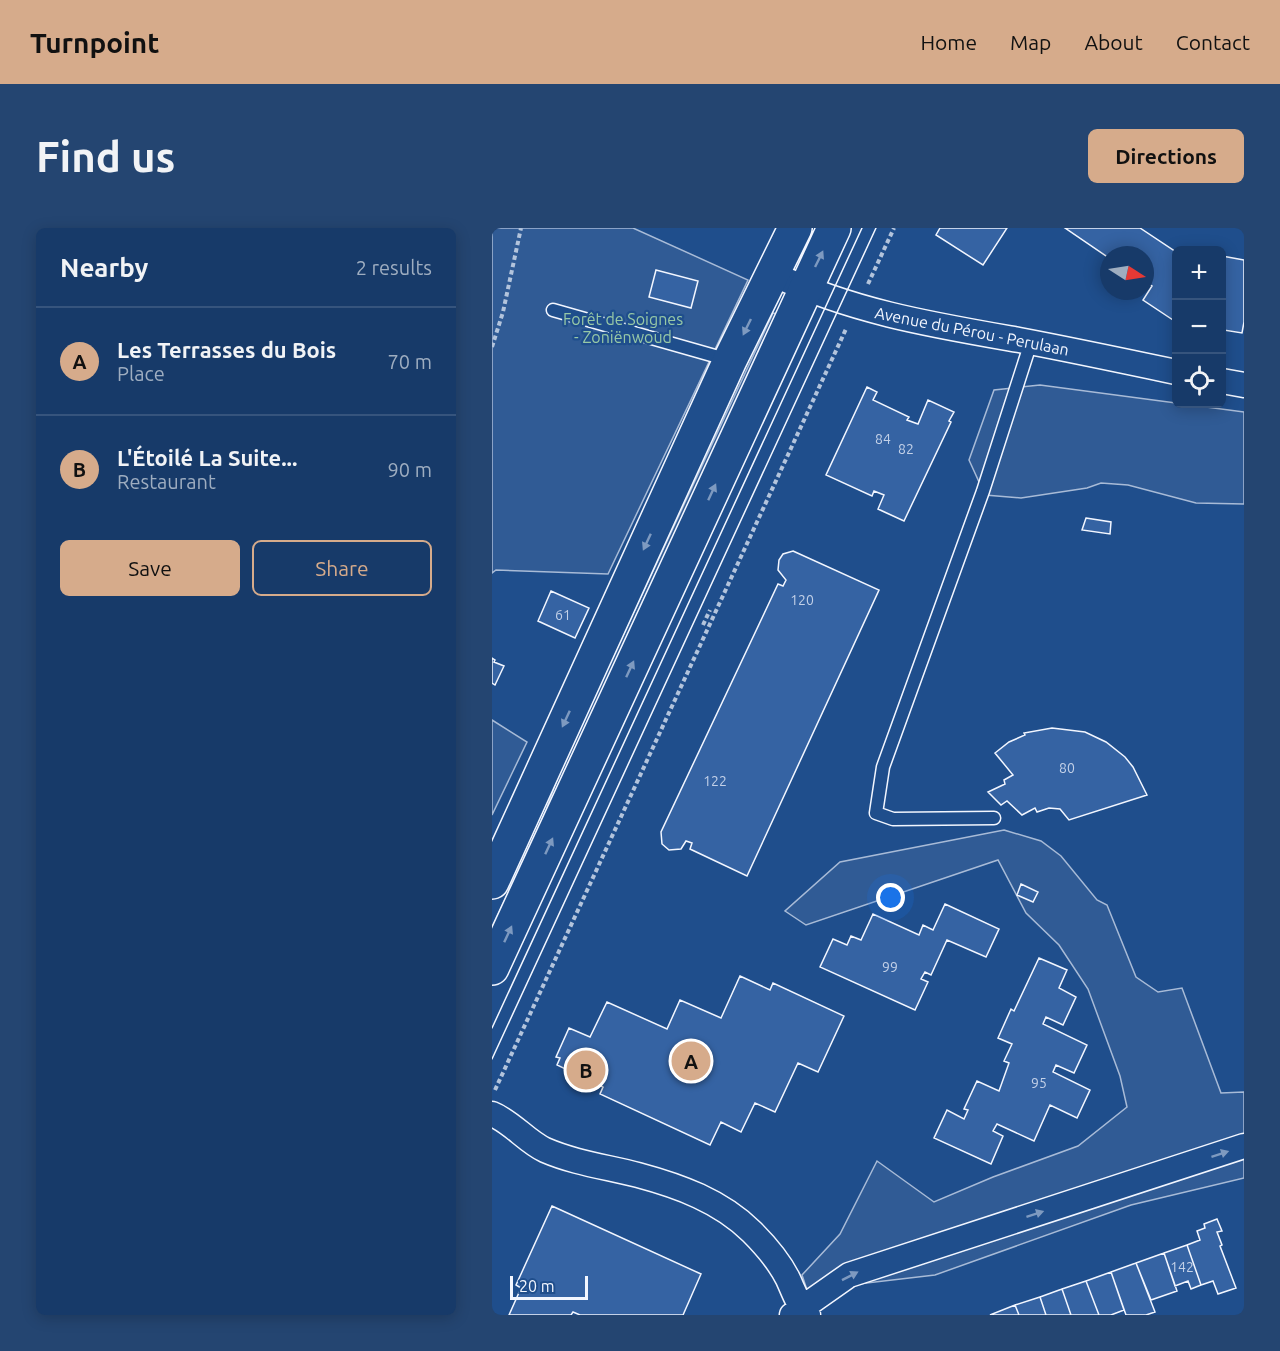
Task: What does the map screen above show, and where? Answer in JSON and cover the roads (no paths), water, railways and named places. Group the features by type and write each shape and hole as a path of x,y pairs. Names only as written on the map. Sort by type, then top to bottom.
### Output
{"main road":[{"path":"492,882 730,360 795,228"},
{"path":"492,968 834,228"}],"street":[{"name":"Avenue du Pérou - Perulaan","path":"773,274 805,289 857,307 911,321 1030,342 1172,371"},
{"path":"1226,382 1244,385"},
{"path":"492,1114 503,1119 543,1149 588,1164 638,1175 689,1191 725,1210 751,1230 772,1253 787,1278 800,1313 849,1275 1244,1146"}],"lane":[{"path":"553,310 730,360"},
{"path":"994,818 893,819 876,813 883,766 983,491 1030,342"}],"tram line":[{"path":"492,1028 862,228"},
{"path":"492,1059 876,228"}],"place":[{"name":"Les Terrasses du Bois","path":"691,1061"},
{"name":"L'Étoilé La Suite...","path":"586,1070"}],"park label":[{"name":"Forêt de Soignes - Zoniënwoud","path":"623,328"}]}
